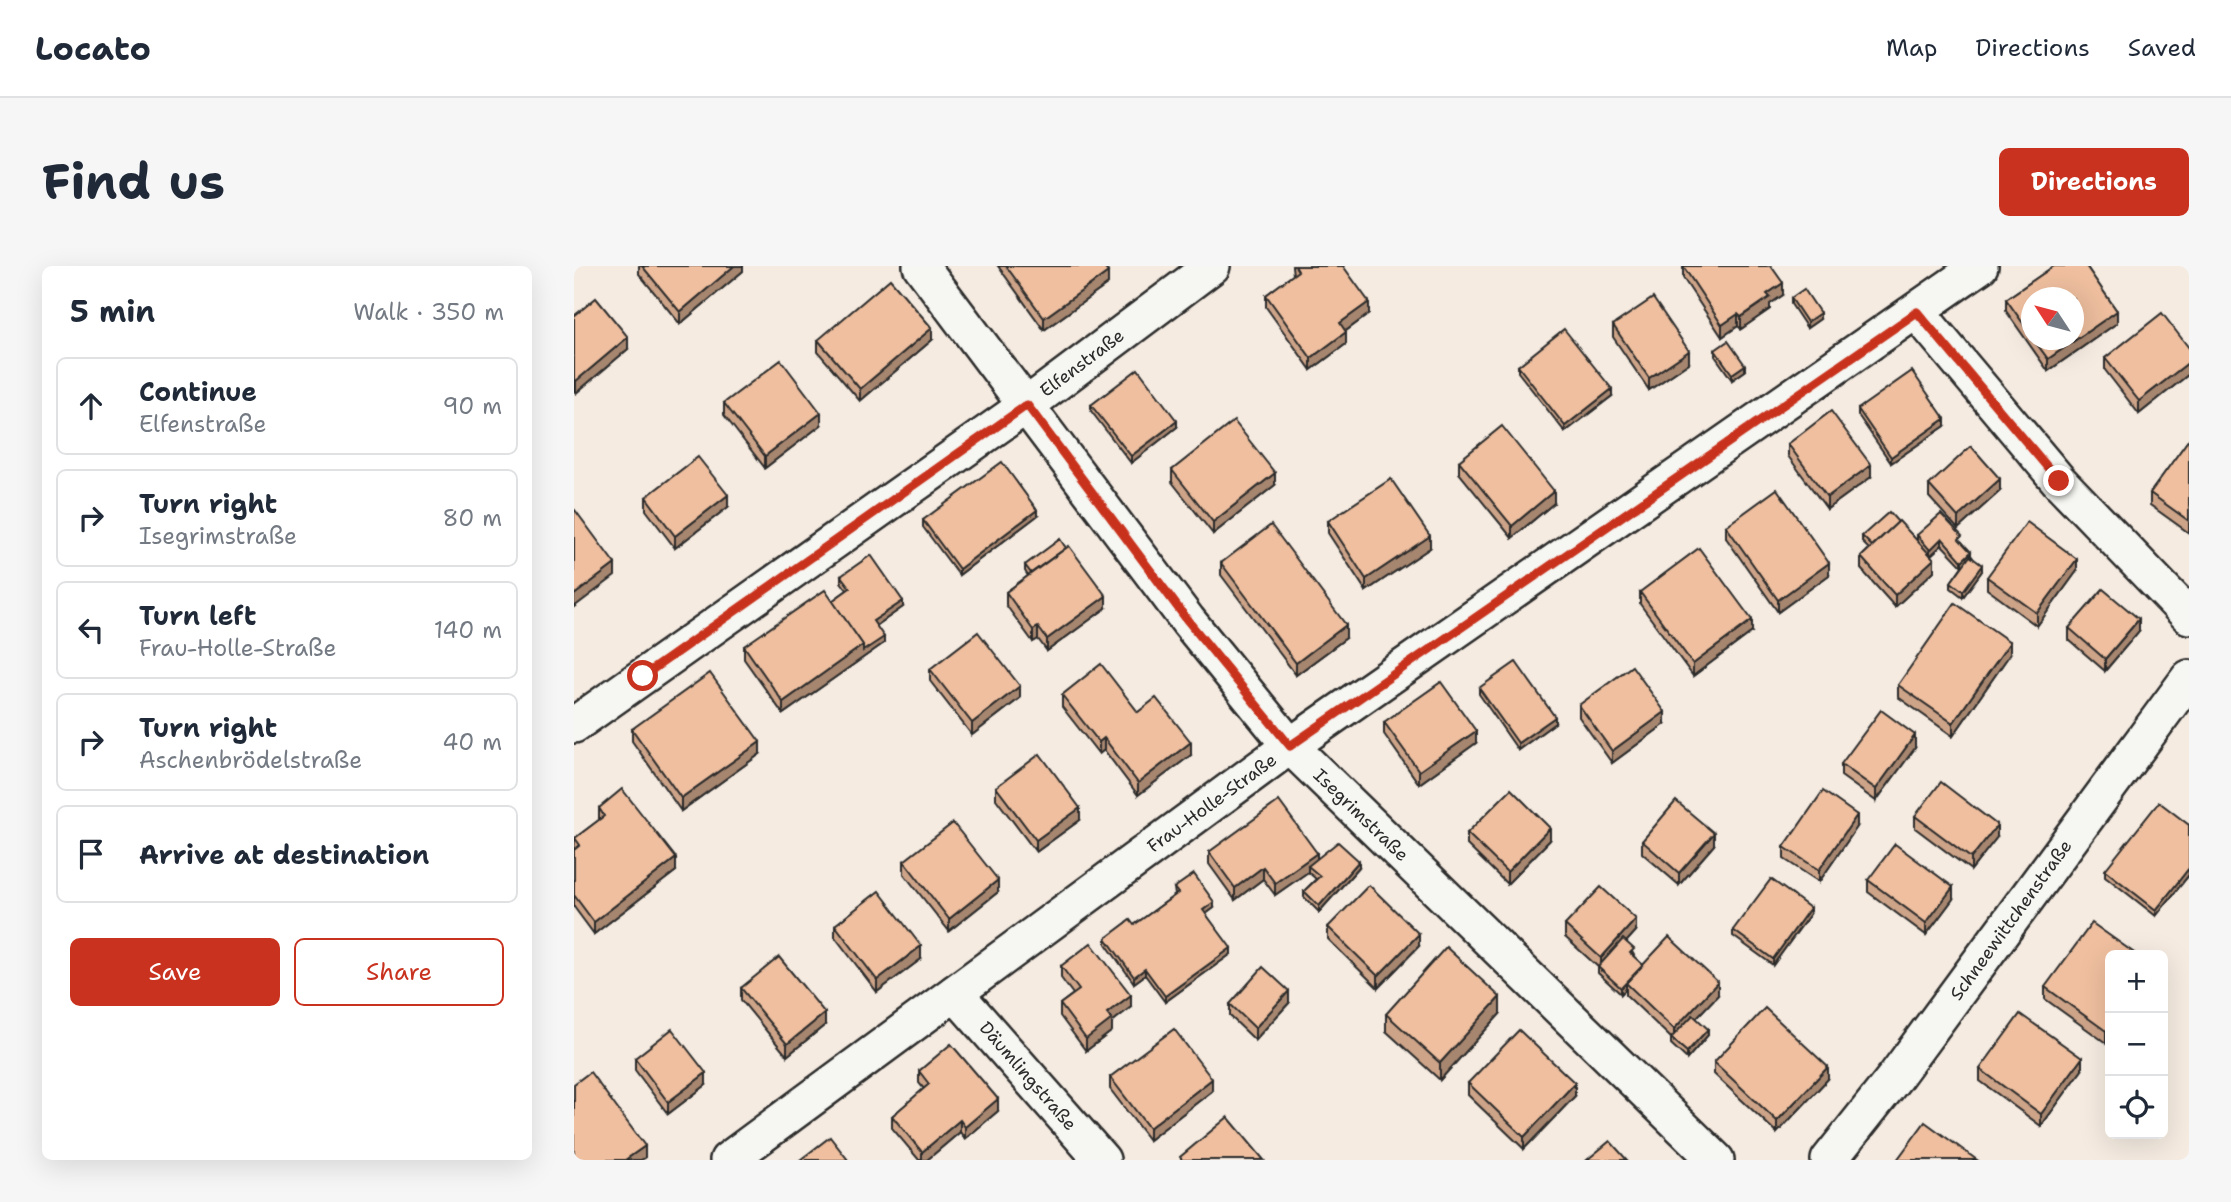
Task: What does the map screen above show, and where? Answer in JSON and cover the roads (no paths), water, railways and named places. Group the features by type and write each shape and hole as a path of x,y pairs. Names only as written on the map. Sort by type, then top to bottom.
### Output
{"street":[{"name":"Isegrimstraße","path":"921,266 1188,621 1290,746 1716,1160"},
{"name":"Elfenstraße","path":"574,724 1027,405 1212,266"},
{"name":"Frau-Holle-Straße","path":"728,1160 1290,746 1980,266"},
{"path":"1917,312 2059,481 2189,616"},
{"name":"Schneewittchenstraße","path":"1829,1160 1895,1077 2189,678"},
{"name":"Däumlingstraße","path":"955,993 1102,1160"}]}
